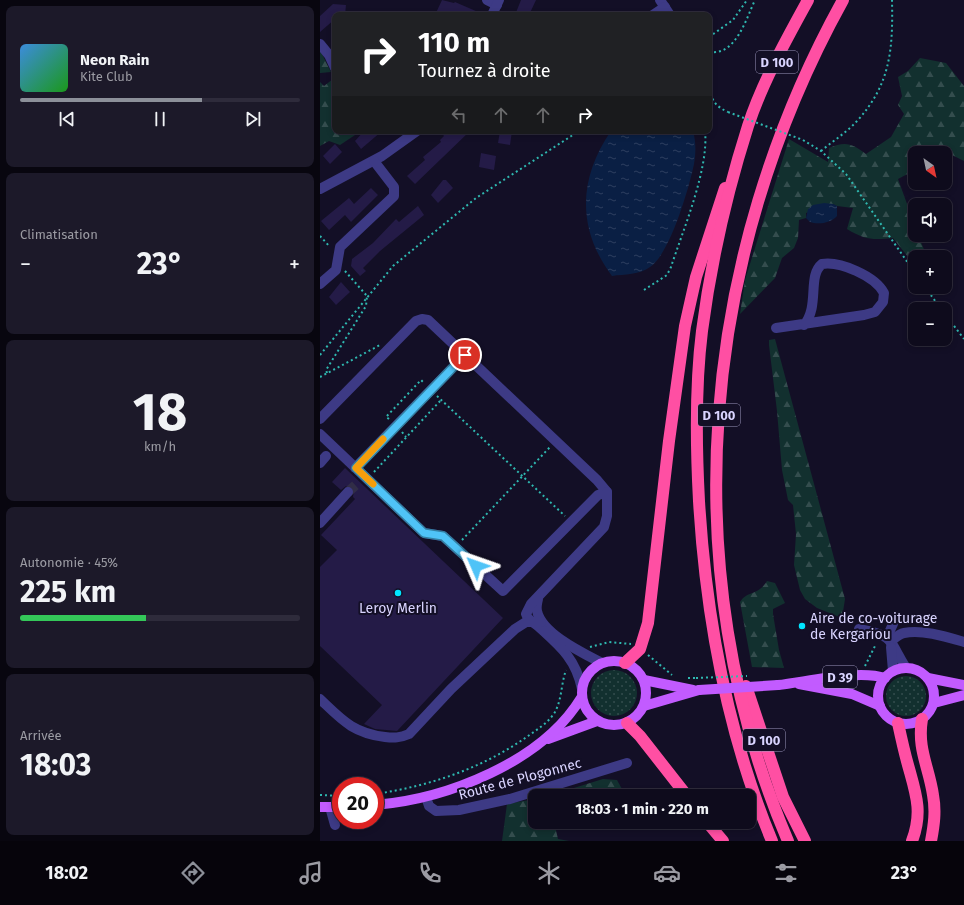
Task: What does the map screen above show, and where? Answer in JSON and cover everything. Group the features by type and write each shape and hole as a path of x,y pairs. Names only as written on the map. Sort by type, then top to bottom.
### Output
{"highway":[{"name":"D 100","path":"772,841 755,800 727,703 714,643 704,573 697,455 698,388 704,318 716,249 748,125 808,0"},
{"name":"D 100","path":"788,841 754,746 740,694 729,637 718,557 716,484 718,431 728,333 743,256 764,180 793,101 809,64 843,0"},
{"path":"625,663 640,649 648,623 675,392 689,305 718,205 748,125"},
{"name":"D 100","path":"729,637 783,797 806,841"},
{"path":"922,719 920,739 934,804 935,819 931,841"},
{"path":"626,723 640,736 682,789"},
{"path":"898,723 917,794 919,812 912,841"},
{"path":"713,829 723,841"}],"main road":[{"path":"618,661 625,663 636,670 644,680 646,693 644,706 639,714 626,723 616,726 597,722 584,707 582,693 588,673 602,663 618,661"},
{"path":"906,668 922,672 928,678 934,690 934,703 927,715 922,719 906,724 898,723 887,716 880,706 879,692 889,675 906,668"},
{"name":"D 39","path":"644,706 699,690 778,685 812,679 889,675"},
{"path":"928,678 964,685"},
{"name":"D 39","path":"644,680 699,690"},
{"name":"D 39","path":"795,683 852,694 880,706"},
{"name":"Route de Plogonnec","path":"543,741 566,720 582,693"},
{"path":"934,703 964,695"},
{"name":"Route de Plogonnec","path":"384,804 426,797 479,778 543,741 597,722"}],"street":[{"path":"487,0 498,2 493,12"},
{"path":"320,44 329,55 332,62"},
{"path":"320,189 374,161 413,134"},
{"path":"320,284 336,270 338,264 338,252 343,244 395,194 391,182 374,161"},
{"path":"776,328 804,325 875,312 883,302 884,293 875,283 849,268 837,264 822,264 816,271 810,318 804,325"},
{"path":"320,419 387,348 416,321 425,319 597,480 606,492 607,516 604,527 538,599 527,608 526,614 530,621 564,650 572,661 580,678 582,693"},
{"path":"356,468 465,355"},
{"path":"320,434 327,455 356,468 364,479 424,533 443,536 503,592 598,495 606,492"},
{"path":"320,524 348,492"},
{"path":"538,599 537,611 542,622 569,645 602,663"},
{"path":"320,699 341,719 360,732 383,736 403,737 409,734 451,689 514,629 521,624 530,621 542,622"},
{"path":"889,675 886,637 893,624"},
{"path":"859,629 886,637 908,632 933,635 964,642"},
{"path":"886,637 906,668"},
{"name":"Route de Plogonnec","path":"426,797 429,806 436,811 446,812 459,810 518,797 628,763"},
{"path":"325,807 332,820"}],"path":[{"path":"712,35 733,20 747,0"},
{"path":"712,52 722,51 731,45 755,0"},
{"path":"821,151 856,122 871,104 881,86 888,66 891,45 892,0"},
{"path":"712,99 720,108 728,112 803,140 821,151 838,165 853,183 908,261"},
{"path":"320,355 393,266 462,209 574,134"},
{"path":"644,290 667,275 671,267 699,180 706,150 705,134"},
{"path":"320,236 331,248 338,252"},
{"path":"328,373 326,370 366,306 367,296 338,264"},
{"path":"952,323 964,339"},
{"path":"320,377 376,346 383,344 387,348"},
{"path":"421,380 571,522"},
{"path":"364,479 441,400"},
{"path":"455,547 556,441"},
{"path":"864,669 872,654 886,637"},
{"path":"581,652 600,643 628,643 640,649 665,672 676,677"},
{"path":"384,792 419,786 449,777 487,761 520,742 549,720 555,712 563,678 572,661"},
{"path":"682,678 750,676"},
{"path":"320,795 332,796"}],"green space":[{"path":"320,50 331,72 320,73"},
{"path":"920,58 946,63 964,86 964,161 952,155 952,146 908,146 908,174 898,179 908,207 908,242 921,242 924,250 908,250 908,257 893,238 869,238 847,229 853,208 833,204 806,213 806,218 799,220 798,238 794,248 782,258 775,278 740,314 745,280 789,139 828,162 829,148 840,144 852,145 866,154 891,137 904,114 898,105 902,96 898,77 908,71"},
{"path":"332,80 332,134 356,134 340,145 329,141 320,146 320,82 324,86"},
{"path":"775,339 845,599 842,618 817,608 805,599 800,590 794,565 796,534 793,505 788,500 782,470 769,345 769,340"},
{"path":"767,581 775,583 785,603 773,609 779,650 784,668 752,667 740,602 746,596 764,586"},
{"path":"610,670 618,670 627,674 633,680 637,693 633,706 627,712 618,716 610,716 601,712 595,706 591,697 591,689 595,680 601,674"},
{"path":"902,676 910,676 917,679 923,685 926,696 923,707 917,713 910,716 902,716 895,713 889,707 886,700 886,692 889,685 895,679"},
{"path":"603,779 617,780 622,789 571,789"},
{"path":"528,800 528,829 556,829 558,839 569,841 502,841 507,804"}],"water":[{"path":"609,134 694,134 695,139 694,164 678,220 665,249 650,267 642,272 612,276 592,240 586,204 592,167 600,149"},
{"path":"824,203 837,206 837,216 824,223 810,222 806,218 808,209 813,205"}],"building":[{"path":"442,0 455,2 478,12 436,12"},
{"path":"521,0 536,0 530,12 516,12"},
{"path":"333,4 346,5 345,12 332,12 332,22 320,32 320,16"},
{"path":"361,134 378,134 361,149 355,141"},
{"path":"442,134 467,134 415,184 407,176 425,160 423,157 441,142 440,140 444,136"},
{"path":"500,134 512,134 510,145 498,143"},
{"path":"335,144 342,152 330,164 323,156"},
{"path":"481,153 496,156 494,170 479,167"},
{"path":"443,180 446,180 453,188 438,203 431,195"},
{"path":"371,188 378,195 351,222 345,215 329,230 321,221 349,198 354,204"},
{"path":"418,206 424,215 380,251 363,268 366,271 360,276 351,266 352,259 373,243 396,219 399,222"},
{"path":"341,282 350,292 336,305 329,297"},
{"name":"Leroy Merlin","path":"345,468 503,618 397,731 375,729 364,724 382,705 320,646 320,567 337,550 321,535 355,499 353,497 354,490 352,487 346,486 341,490 332,482"}],"tunnel":[{"path":"348,492 359,482"}],"slow traffic":[{"path":"373,484 356,468 383,439"}],"place":[{"name":"Leroy Merlin","path":"398,593"},
{"name":"Aire de co-voiturage de Kergariou","path":"802,626"}],"route":[{"path":"465,355 356,468 424,533 428,535 443,536 476,566"}]}
